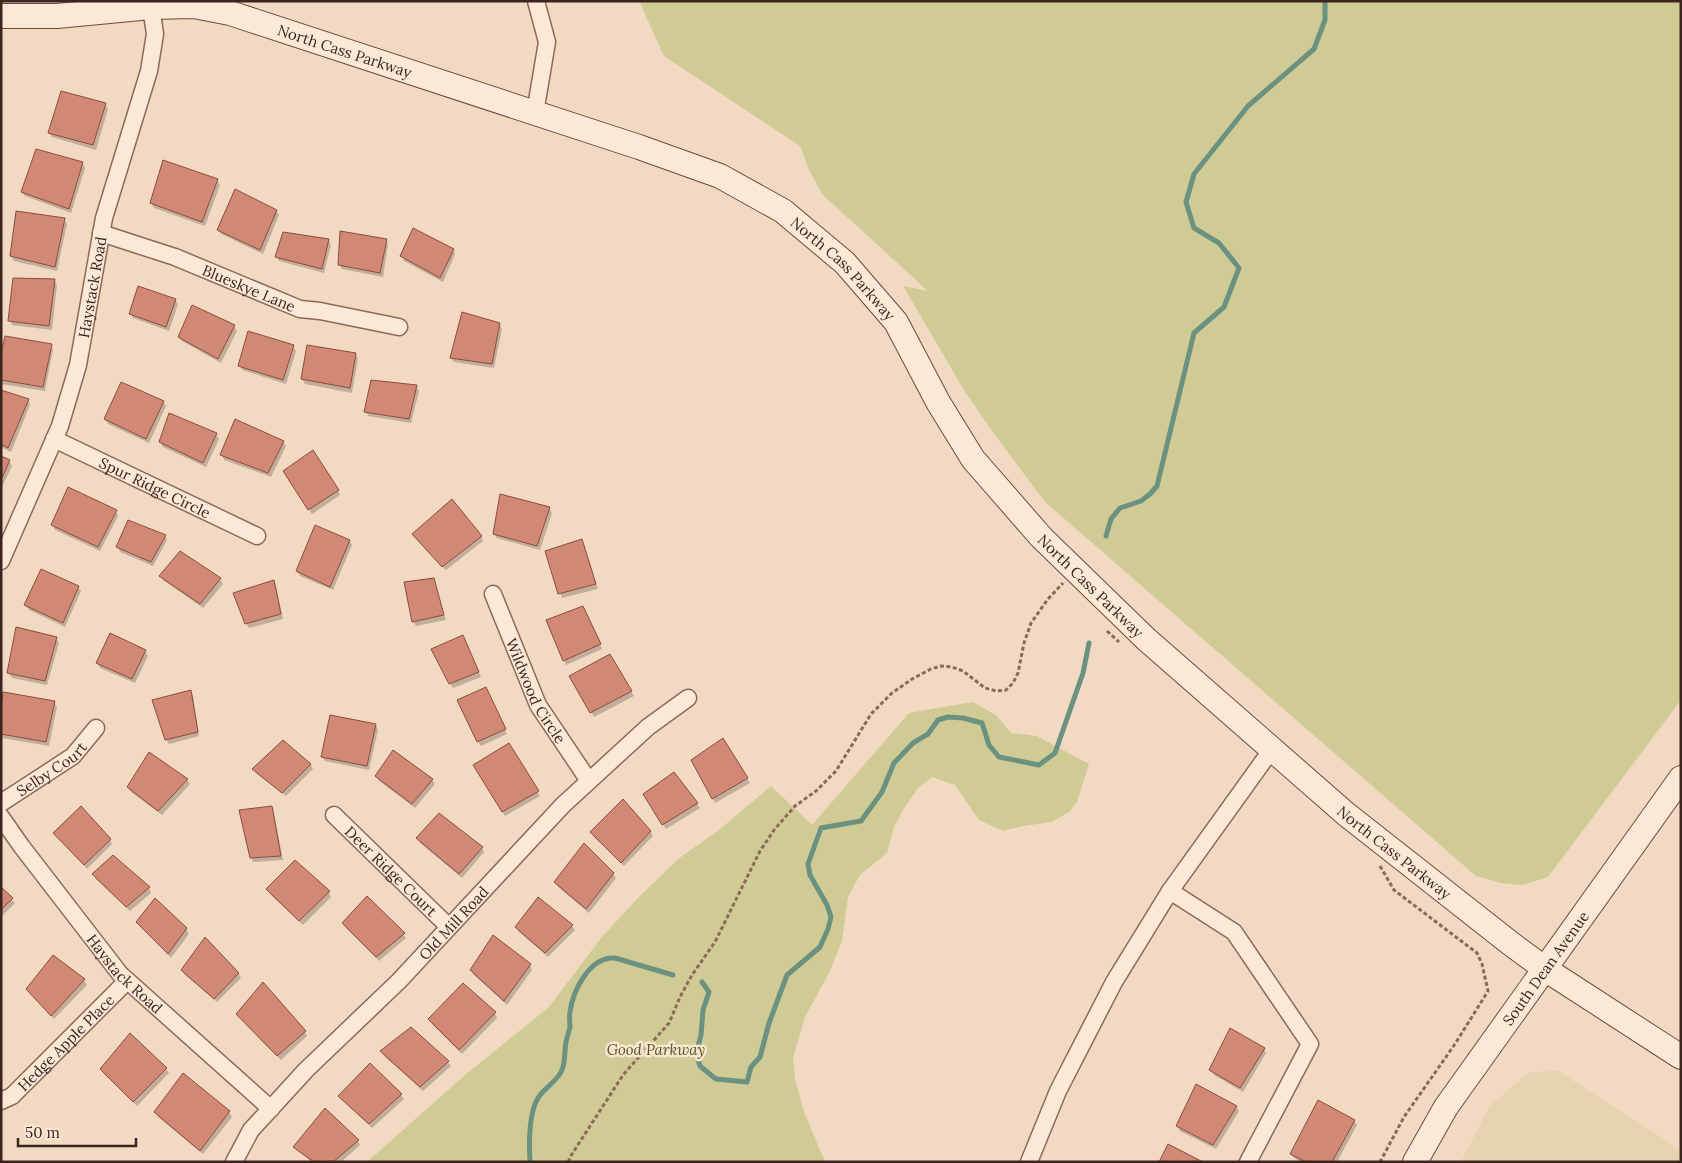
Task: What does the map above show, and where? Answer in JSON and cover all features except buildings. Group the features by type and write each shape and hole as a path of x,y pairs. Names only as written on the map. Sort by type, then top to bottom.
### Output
{"street":[{"path":"535,113 547,42 536,1"},
{"name":"North Cass Parkway","path":"1,16 57,16 151,6 194,6 230,13 720,176 783,211 845,263 896,322 938,402 973,459 1042,536 1146,639 1346,814 1545,970 1681,1057"},
{"name":"Haystack Road","path":"1,561 60,426 78,365 104,218 149,71 155,34 151,6"},
{"name":"Blueskye Lane","path":"101,233 175,257 300,309 320,311 399,327"},
{"name":"Spur Ridge Circle","path":"54,439 257,536"},
{"name":"Wildwood Circle","path":"493,594 538,705 589,781"},
{"name":"Old Mill Road","path":"234,1162 251,1130 306,1070 399,981 563,805 648,727 688,698"},
{"name":"Selby Court","path":"1,803 73,756 96,728"},
{"path":"1029,1162 1058,1091 1110,990 1170,892 1272,749"},
{"name":"South Dean Avenue","path":"1415,1162 1446,1107 1681,778"},
{"name":"Deer Ridge Court","path":"334,815 449,927"},
{"name":"Haystack Road","path":"1,818 108,959 127,981 271,1109"},
{"path":"1170,892 1234,932 1310,1044 1248,1162"},
{"name":"Hedge Apple Place","path":"1,1101 12,1096 127,981"}],"path":[{"path":"568,1162 611,1091 669,1023 680,997 692,975 715,942 760,851 774,830 795,806 816,791 836,771 871,714 892,693 912,679 941,666 963,671 985,688 996,691 1006,690 1013,683 1018,673 1024,643 1031,623 1048,599 1075,570"},
{"path":"1380,1162 1404,1117 1488,990 1482,964"}],"shaded area":[{"path":"1558,1071 1681,1150 1681,1162 1461,1162 1489,1107 1529,1072"}],"green space":[{"path":"639,1 1681,1 1681,700 1548,877 1522,885 1501,883 1476,876 1045,502 964,390 903,286 928,291 823,195 810,172 800,146 664,56"},
{"name":"Good Parkway","path":"973,702 996,715 1011,733 1037,736 1089,764 1077,802 1069,812 1052,822 1003,831 979,820 955,785 932,777 918,788 894,827 887,853 860,875 848,897 842,941 829,973 805,1017 793,1058 795,1078 804,1112 825,1162 367,1162 465,1075 549,1007 601,938 638,898 678,859 719,830 771,786 812,825 909,713"}],"waterway":[{"path":"1106,536 1111,519 1120,508 1141,501 1157,486 1194,333 1224,307 1239,268 1219,243 1194,228 1186,202 1194,174 1248,106 1314,49 1325,20 1325,1"},
{"path":"702,982 709,992 703,1010 701,1035 696,1054 700,1066 716,1079 747,1082 751,1067 760,1057 769,1023 787,975 820,947 828,929 831,917 827,905 810,875 808,864 821,828 861,821 882,792 894,763 913,743 928,734 938,720 948,717 963,718 982,723 989,745 999,757 1039,765 1055,753 1083,673 1089,643"},
{"path":"530,1162 531,1120 535,1104 543,1091 559,1076 563,1069 572,1003 584,976 598,962 615,958 673,975"}]}
